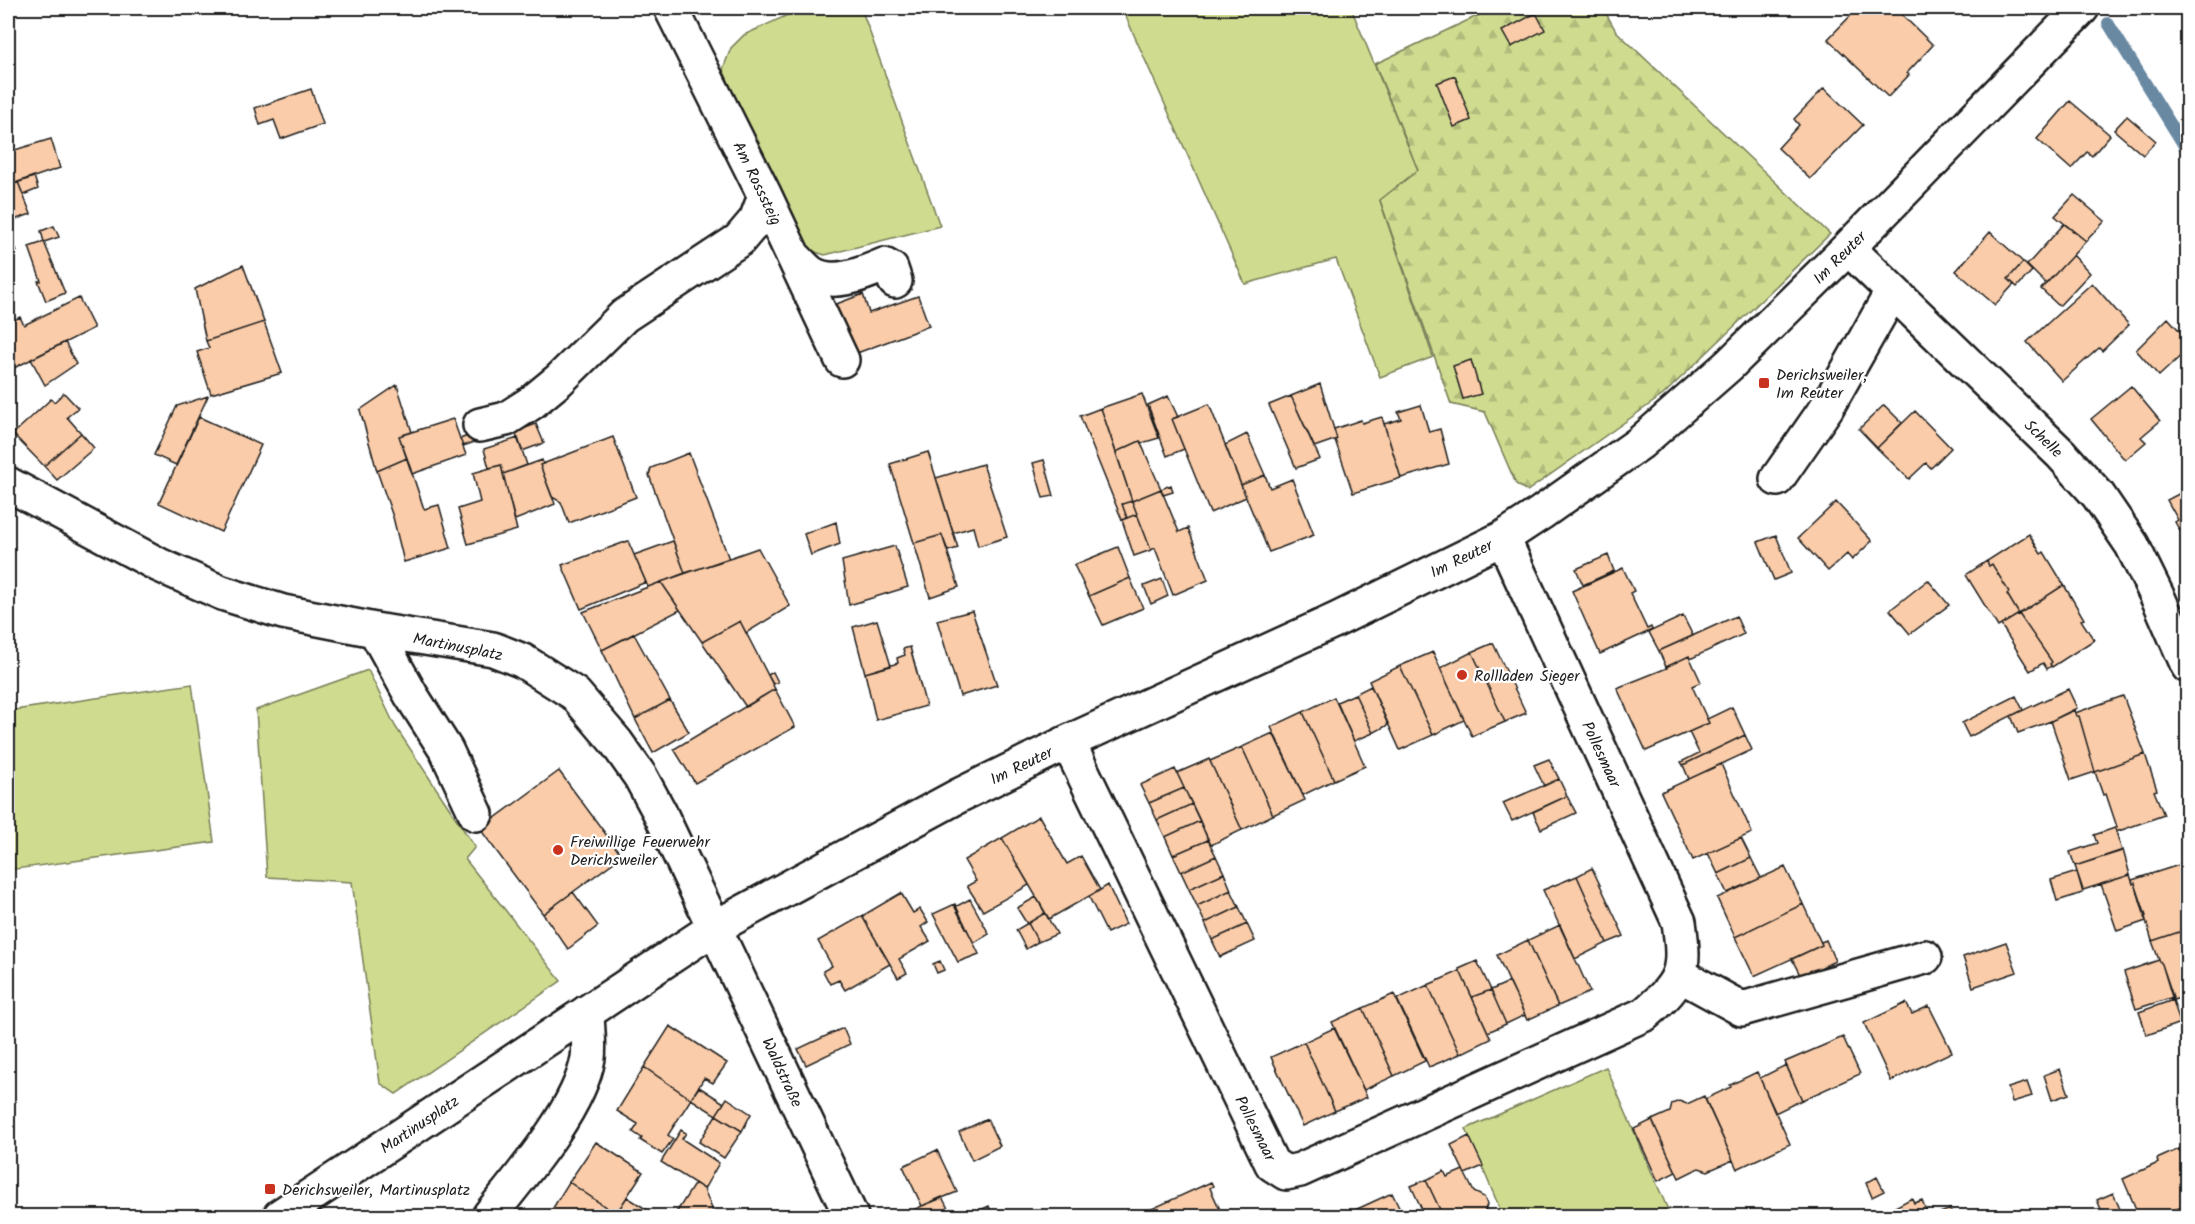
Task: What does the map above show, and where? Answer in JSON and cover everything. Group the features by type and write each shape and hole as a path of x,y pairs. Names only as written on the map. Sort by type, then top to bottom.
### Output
{"street":[{"name":"Am Rosssteig","path":"671,8 765,196 842,360"},
{"name":"Im Reuter","path":"714,928 960,795 1068,742 1336,620 1503,538 1640,444 1730,365 1848,248 2082,8"},
{"path":"480,426 506,419 531,403 559,380 624,316 739,240 756,220 765,196"},
{"name":"Schelle","path":"1848,248 2061,454 2098,495 2132,545 2160,602 2187,666"},
{"path":"793,255 811,273 825,279 838,280 884,265 891,269 895,281"},
{"path":"1777,479 1827,407 1893,292"},
{"name":"Martinusplatz","path":"8,484 159,565 222,592 283,612 493,649 523,661 575,694 616,742 640,776 659,811 714,928 280,1216"},
{"name":"Pollesmaar","path":"1068,742 1272,1164 1286,1173 1300,1170 1645,1014 1668,995 1680,975 1683,950 1678,922 1503,538"},
{"path":"375,630 411,695 446,750 476,814"},
{"name":"Waldstraße","path":"714,928 851,1216"},
{"path":"1680,975 1742,1009 1925,957"},
{"path":"489,1216 547,1142 576,1092 588,1058 587,1012"}],"green space":[{"path":"803,8 861,8 940,226 825,255 809,250 792,233 723,69 731,48 744,35"},
{"path":"1122,8 1351,8 1418,170 1380,201 1433,357 1380,377 1336,259 1245,284"},
{"path":"1494,8 1603,8 1616,31 1830,234 1663,395 1527,491 1516,484 1485,412 1451,404 1380,200 1418,170 1375,64"},
{"path":"368,670 395,726 475,847 465,859 561,981 396,1094 380,1083 352,882 267,877 256,710"},
{"path":"192,684 214,842 8,870 8,711"},
{"path":"1606,1067 1669,1212 1659,1216 1503,1216 1466,1129"}],"building":[{"path":"1858,8 1895,8 1933,45 1888,97 1828,39"},
{"path":"1536,13 1545,30 1511,47 1502,31"},
{"path":"1455,76 1471,120 1454,127 1437,83"},
{"path":"1824,88 1863,125 1810,179 1778,148 1799,125 1794,119"},
{"path":"311,89 323,124 281,139 274,120 260,125 255,108"},
{"path":"2070,101 2110,135 2092,156 2087,152 2071,169 2037,139"},
{"path":"2127,116 2156,141 2143,155 2114,130"},
{"path":"51,139 60,168 8,186 8,152"},
{"path":"34,176 38,189 23,195 18,182"},
{"path":"18,182 31,214 8,222 8,186"},
{"path":"2074,195 2105,221 2086,241 2055,216"},
{"path":"2064,224 2086,241 2046,284 2027,265"},
{"path":"54,226 59,237 44,242 41,231"},
{"path":"1990,232 2023,262 2008,279 2014,284 1995,305 1956,271"},
{"path":"12,238 17,251 8,255 8,240"},
{"path":"44,242 65,293 46,301 29,247"},
{"path":"2073,255 2090,273 2059,306 2041,289"},
{"path":"2023,262 2032,271 2017,287 2008,279"},
{"path":"243,265 264,322 206,341 195,289"},
{"path":"2092,283 2129,325 2102,351 2099,348 2062,381 2027,342"},
{"path":"863,294 869,313 918,296 929,326 849,356 831,306"},
{"path":"79,298 94,328 8,371 8,323 20,317 24,325"},
{"path":"2168,318 2188,340 2188,349 2159,376 2136,350"},
{"path":"264,322 282,373 211,394 197,352 209,348 206,341"},
{"path":"65,342 76,364 45,385 31,359"},
{"path":"1471,360 1481,394 1463,399 1453,366"},
{"path":"1320,384 1337,439 1314,447 1291,396"},
{"path":"397,385 412,432 399,436 407,458 377,471 360,410"},
{"path":"2131,386 2160,421 2141,437 2146,442 2125,460 2091,419"},
{"path":"64,393 78,408 67,417 81,433 44,466 13,434 51,399 54,402"},
{"path":"1142,394 1159,438 1142,443 1140,441 1116,452 1101,408"},
{"path":"208,396 176,465 154,455 177,406"},
{"path":"1168,396 1178,417 1172,419 1184,449 1167,456 1148,405"},
{"path":"1291,396 1320,459 1296,468 1269,405"},
{"path":"1209,404 1246,497 1210,513 1172,419"},
{"path":"1421,405 1429,432 1440,429 1449,464 1401,478 1384,424 1401,419 1398,412"},
{"path":"1884,405 1902,423 1877,448 1859,429"},
{"path":"1101,408 1132,501 1122,504 1127,518 1122,520 1080,416"},
{"path":"1915,411 1951,448 1931,468 1926,463 1909,479 1877,448"},
{"path":"199,417 261,445 221,532 159,503"},
{"path":"1382,417 1401,478 1353,493 1335,440 1337,439 1334,429 1361,420 1362,423"},
{"path":"453,419 466,455 412,474 399,436"},
{"path":"536,424 544,443 522,451 515,432"},
{"path":"81,433 94,448 57,480 44,466"},
{"path":"473,434 475,442 463,446 460,439"},
{"path":"1247,434 1265,475 1241,485 1225,445"},
{"path":"613,437 636,497 569,523 561,502 552,497 540,465"},
{"path":"518,438 527,465 503,474 501,465 489,468 484,449"},
{"path":"1140,441 1161,489 1132,501 1116,452"},
{"path":"928,452 958,548 948,551 942,535 914,543 890,464"},
{"path":"689,453 729,559 685,573 649,475 651,468"},
{"path":"407,458 424,509 439,505 451,548 404,562 393,517 377,471"},
{"path":"542,460 543,464 540,465 555,504 515,520 503,474"},
{"path":"1044,460 1054,496 1043,498 1033,463"},
{"path":"983,464 1007,537 978,546 973,527 953,533 936,478"},
{"path":"501,465 517,530 468,544 458,509 480,502 473,473"},
{"path":"1265,475 1270,488 1292,479 1314,535 1269,552 1241,485"},
{"path":"1171,485 1173,492 1163,495 1161,489"},
{"path":"1161,489 1179,532 1188,528 1208,580 1173,595 1155,548 1151,550 1132,501"},
{"path":"2188,489 2188,545 2175,522 2178,520 2167,500"},
{"path":"1132,501 1137,514 1127,518 1122,504"},
{"path":"1836,502 1872,541 1852,560 1847,554 1828,571 1798,538"},
{"path":"1137,514 1151,550 1134,556 1122,520"},
{"path":"836,522 840,544 811,555 804,534"},
{"path":"2029,534 2041,554 2044,552 2064,585 2019,614 2007,594 2009,592 1992,564 1989,566 1987,561"},
{"path":"942,535 959,587 930,597 914,543"},
{"path":"1776,535 1791,573 1774,580 1758,542"},
{"path":"628,541 646,582 581,609 562,565"},
{"path":"673,541 685,573 648,587 634,555"},
{"path":"895,546 908,587 849,605 842,561"},
{"path":"1118,547 1130,578 1089,596 1074,565"},
{"path":"758,548 790,606 746,633 740,621 702,642 661,582"},
{"path":"1608,555 1614,571 1583,585 1576,569"},
{"path":"1987,561 1989,566 1992,564 2009,592 2007,594 2019,614 1998,627 1966,575"},
{"path":"1623,568 1634,591 1630,593 1647,629 1651,627 1652,630 1600,654 1572,591"},
{"path":"1130,578 1143,608 1103,625 1089,596"},
{"path":"1162,579 1168,596 1151,604 1144,586"},
{"path":"1928,580 1949,605 1910,634 1890,610"},
{"path":"661,582 680,610 602,650 583,612"},
{"path":"2064,585 2084,619 2081,620 2094,640 2052,667 2050,664 2052,662 2019,614"},
{"path":"972,611 997,685 960,696 937,620"},
{"path":"2019,614 2052,662 2047,669 2043,663 2030,671 2001,625"},
{"path":"1683,616 1693,636 1659,651 1649,632"},
{"path":"1736,616 1744,634 1690,659 1689,656 1666,667 1659,651"},
{"path":"877,620 891,666 865,673 853,627"},
{"path":"740,621 775,689 746,707 702,642"},
{"path":"634,634 670,700 635,719 602,650"},
{"path":"1493,643 1526,713 1505,722 1472,652"},
{"path":"910,647 926,706 876,720 865,673 898,663 897,658 905,655 903,649"},
{"path":"1433,652 1464,720 1433,735 1400,666"},
{"path":"1472,652 1505,722 1472,736 1440,668"},
{"path":"1689,656 1701,682 1692,686 1709,723 1646,751 1617,688 1667,668"},
{"path":"1400,666 1433,735 1400,750 1369,681"},
{"path":"773,672 778,682 773,684 768,675"},
{"path":"1371,686 1388,725 1373,733 1355,694"},
{"path":"775,689 795,727 695,783 674,749"},
{"path":"2068,689 2077,708 2051,721 2018,733 2011,716"},
{"path":"1355,694 1373,733 1354,741 1337,702"},
{"path":"2016,696 2023,710 1969,737 1962,723"},
{"path":"2123,696 2145,754 2095,772 2079,716 2075,713"},
{"path":"1334,697 1365,766 1334,780 1303,712"},
{"path":"670,700 689,732 653,753 635,719"},
{"path":"1732,707 1745,735 1683,765 1681,762 1699,753 1689,732 1709,723 1707,719"},
{"path":"2074,710 2076,716 2079,716 2095,772 2071,780 2051,721"},
{"path":"1303,712 1334,780 1303,795 1271,727"},
{"path":"1273,733 1305,800 1273,815 1242,747"},
{"path":"1745,735 1752,750 1689,779 1683,765"},
{"path":"1242,747 1273,815 1242,830 1210,761"},
{"path":"2145,754 2157,790 2154,791 2164,815 2116,832 2117,827 2106,794 2103,795 2095,772"},
{"path":"1209,759 1242,830 1211,845 1177,773"},
{"path":"1549,759 1559,779 1544,786 1534,765"},
{"path":"1721,764 1752,833 1693,860 1661,792"},
{"path":"1175,769 1184,788 1149,803 1140,785"},
{"path":"559,771 622,856 543,914 480,829"},
{"path":"1559,779 1567,796 1512,821 1503,803"},
{"path":"1184,788 1192,804 1157,820 1149,803"},
{"path":"1567,796 1576,813 1541,829 1533,812"},
{"path":"1192,804 1200,821 1165,837 1157,820"},
{"path":"1039,816 1067,864 1081,856 1100,890 1049,919 1002,838"},
{"path":"1200,821 1208,840 1173,855 1165,837"},
{"path":"2115,828 2122,851 2075,866 2070,852 2097,843 2094,835"},
{"path":"1002,838 1029,885 983,911 967,886 976,881 964,860"},
{"path":"1741,838 1751,858 1718,874 1708,853"},
{"path":"1208,840 1216,856 1181,872 1173,855"},
{"path":"2123,850 2130,875 2083,890 2075,866"},
{"path":"1216,856 1224,873 1189,889 1181,872"},
{"path":"1751,858 1761,878 1727,893 1718,874"},
{"path":"2179,865 2188,887 2188,929 2152,941 2135,883 2133,884 2132,880"},
{"path":"1785,867 1803,904 1735,937 1717,898"},
{"path":"1592,868 1624,936 1607,943 1577,876"},
{"path":"2077,872 2083,893 2057,901 2051,880"},
{"path":"1224,873 1231,890 1197,906 1189,889"},
{"path":"2130,875 2133,884 2135,883 2146,921 2117,931 2101,884"},
{"path":"1577,876 1607,943 1575,959 1543,890"},
{"path":"1108,885 1126,924 1107,933 1089,897"},
{"path":"1231,890 1239,907 1205,923 1197,906"},
{"path":"573,892 598,926 568,949 543,914"},
{"path":"901,893 913,913 920,909 928,922 921,927 930,941 899,959 907,973 898,978 862,916"},
{"path":"1036,897 1045,913 1027,924 1017,908"},
{"path":"970,899 989,934 974,943 955,907"},
{"path":"955,904 979,954 958,962 933,914"},
{"path":"1803,904 1822,945 1754,976 1735,937"},
{"path":"1239,907 1247,924 1212,940 1205,923"},
{"path":"1045,913 1057,934 1038,942 1028,923"},
{"path":"862,916 890,964 845,990 839,980 830,984 823,971 832,966 818,941"},
{"path":"1028,923 1038,942 1026,949 1016,930"},
{"path":"1247,924 1255,941 1220,957 1212,940"},
{"path":"1560,925 1590,992 1558,1006 1528,940"},
{"path":"2188,929 2188,996 2173,1000 2152,941"},
{"path":"1528,940 1558,1006 1527,1020 1497,955"},
{"path":"1826,940 1835,961 1801,977 1792,959 1822,945 1821,942"},
{"path":"2006,942 2017,972 1973,987 1963,957"},
{"path":"2159,960 2173,997 2136,1009 2124,972"},
{"path":"940,961 944,970 937,973 933,964"},
{"path":"1477,961 1491,990 1472,997 1459,969"},
{"path":"1460,971 1491,1039 1460,1054 1428,985"},
{"path":"1509,982 1525,1015 1506,1024 1491,990"},
{"path":"1428,985 1460,1054 1429,1067 1397,999"},
{"path":"1491,990 1506,1024 1488,1032 1472,997"},
{"path":"1394,994 1425,1061 1394,1076 1363,1008"},
{"path":"2173,1000 2180,1023 2147,1035 2139,1012"},
{"path":"1906,1003 1912,1014 1929,1006 1952,1052 1891,1081 1864,1023"},
{"path":"1363,1008 1394,1076 1364,1090 1332,1022"},
{"path":"670,1026 727,1063 713,1083 704,1078 691,1099 644,1067"},
{"path":"843,1028 850,1044 806,1065 798,1049"},
{"path":"1334,1028 1367,1097 1335,1111 1304,1042"},
{"path":"1843,1037 1860,1074 1802,1100 1785,1062"},
{"path":"1304,1042 1335,1111 1303,1126 1271,1057"},
{"path":"1786,1065 1802,1100 1775,1113 1760,1078"},
{"path":"644,1067 691,1099 668,1135 673,1139 662,1154 640,1140 642,1138 633,1132 638,1124 617,1111"},
{"path":"2060,1069 2069,1094 2052,1100 2044,1075"},
{"path":"1757,1072 1790,1144 1737,1169 1705,1099"},
{"path":"2027,1082 2032,1096 2012,1102 2008,1088"},
{"path":"699,1087 724,1103 716,1115 691,1099"},
{"path":"1704,1096 1733,1160 1708,1171 1699,1168 1679,1178 1652,1120 1670,1112 1672,1104 1679,1101 1687,1104"},
{"path":"727,1098 751,1114 742,1131 716,1115"},
{"path":"716,1115 742,1131 724,1158 699,1142"},
{"path":"987,1119 1000,1146 972,1160 959,1132"},
{"path":"1652,1120 1676,1172 1658,1181 1634,1129"},
{"path":"681,1130 686,1133 682,1139 719,1163 704,1189 661,1162"},
{"path":"1469,1136 1483,1166 1465,1174 1451,1145"},
{"path":"596,1142 643,1172 616,1214 569,1182"},
{"path":"2188,1145 2188,1168 2179,1149"},
{"path":"2179,1149 2188,1168 2188,1204 2164,1215 2163,1212 2153,1216 2139,1216 2123,1179 2158,1163 2157,1159"},
{"path":"937,1150 957,1192 922,1206 903,1166"},
{"path":"1463,1170 1474,1192 1484,1197 1487,1204 1485,1216 1443,1216 1426,1180 1444,1171 1447,1177"},
{"path":"1877,1177 1884,1191 1872,1197 1866,1183"},
{"path":"1426,1180 1443,1216 1425,1216 1411,1186"},
{"path":"569,1182 616,1214 620,1216 548,1216"},
{"path":"1211,1182 1213,1186 1210,1188 1223,1216 1147,1216 1145,1212"},
{"path":"695,1183 704,1189 715,1216 674,1216"},
{"path":"1392,1193 1403,1216 1342,1216"},
{"path":"2113,1193 2123,1216 2104,1216 2097,1200"},
{"path":"627,1197 657,1216 620,1216 616,1214"},
{"path":"942,1197 952,1216 900,1216 922,1206"},
{"path":"1912,1198 1914,1203 1922,1200 1927,1213 1920,1216 1882,1216 1896,1209 1895,1207"},
{"path":"989,1206 993,1216 967,1216"},
{"path":"1950,1209 1953,1216 1933,1216"}],"waterway":[{"path":"2108,23 2188,152"}],"place":[{"name":"Derichsweiler, Im Reuter","path":"1764,383"},
{"name":"Rollladen Sieger","path":"1462,675"},
{"name":"Freiwillige Feuerwehr Derichsweiler","path":"558,850"},
{"name":"Derichsweiler, Martinusplatz","path":"270,1189"}]}
